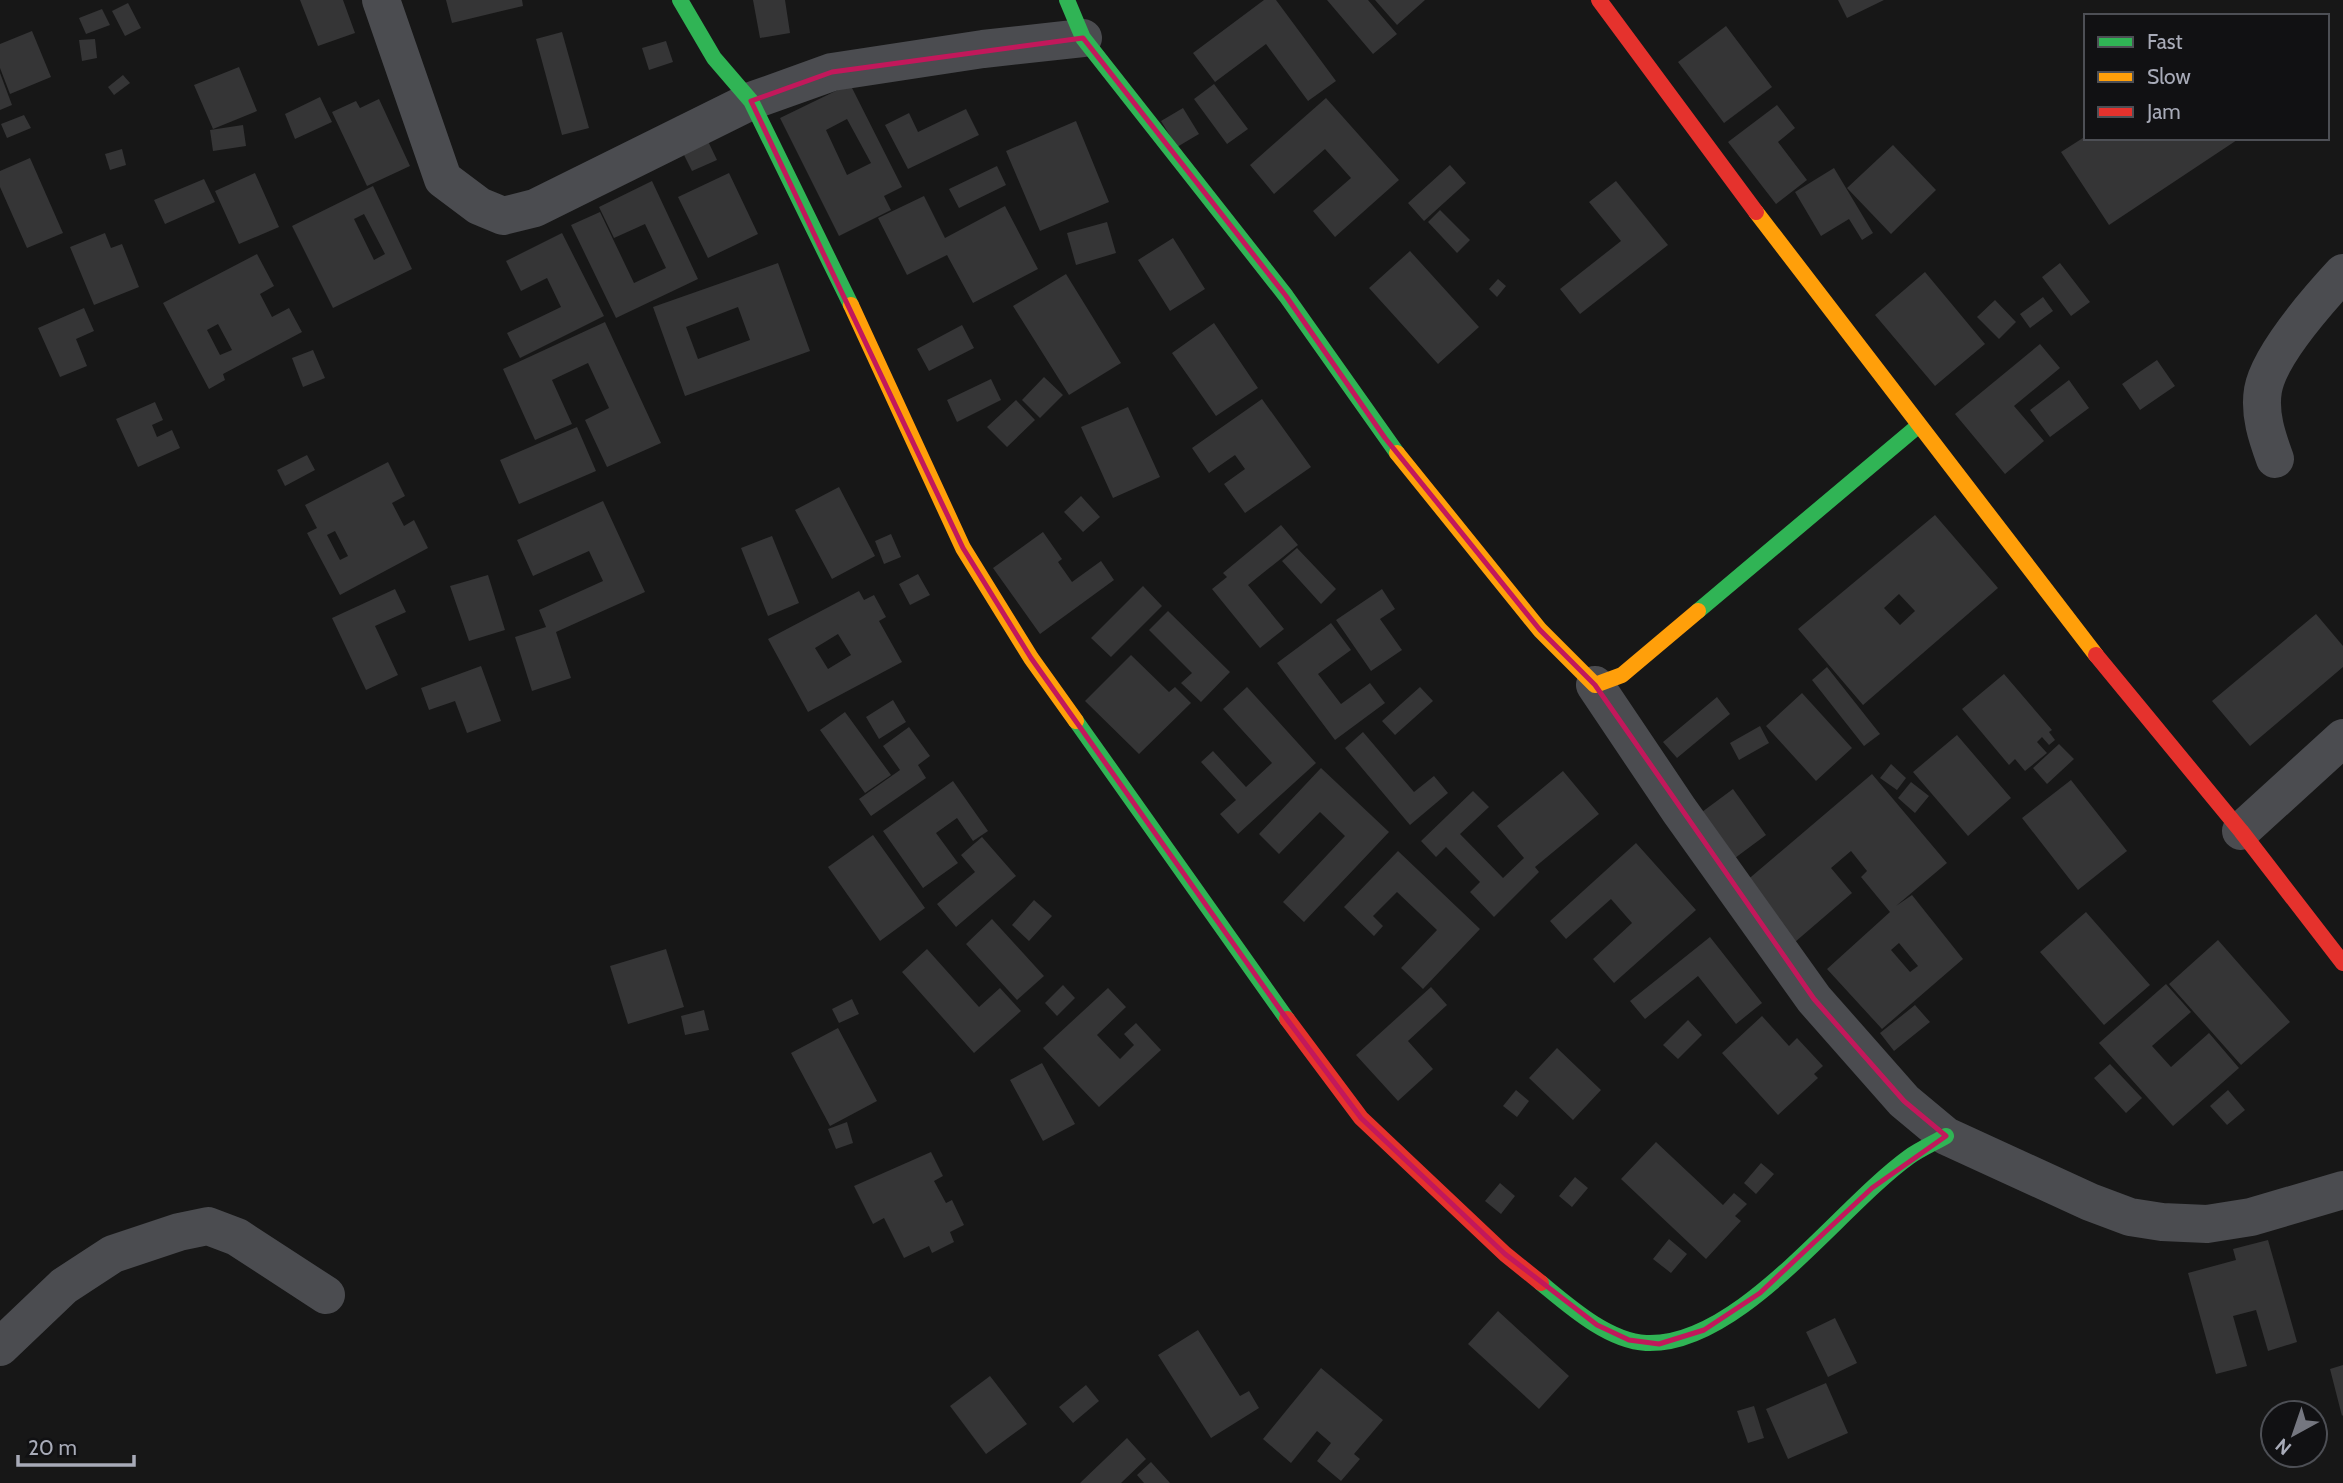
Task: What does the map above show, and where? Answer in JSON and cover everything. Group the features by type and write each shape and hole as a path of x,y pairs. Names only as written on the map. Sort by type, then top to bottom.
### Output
{"street":[{"path":"381,0 443,179 479,206 503,216 535,208 751,101 832,72 984,49 1083,38"},
{"path":"680,0 714,58 751,101 856,315 963,548 1031,658 1286,1018 1361,1118 1505,1254 1565,1303 1616,1335 1644,1343 1678,1340 1704,1330 1760,1293 1872,1188 1910,1156 1946,1136"},
{"path":"1066,0 1083,38 1286,296 1385,438 1540,630 1577,670 1595,685 1687,822 1814,999 1904,1101 1946,1136 2090,1202 2130,1217 2207,1224 2251,1217 2343,1190"},
{"path":"1604,2 1918,426 2056,607 2241,831 2343,963"},
{"path":"2275,460 2265,431 2264,388 2287,341 2343,273"},
{"path":"1595,685 1622,675 1918,426"},
{"path":"2241,831 2343,738"},
{"path":"0,1347 64,1286 113,1254 179,1232 208,1227 237,1237 326,1295"}],"highlighted area":[{"path":"1083,38 1286,296 1385,438 1540,630 1595,685 1814,999 1904,1101 1946,1136 1872,1188 1760,1293 1704,1330 1659,1344 1629,1340 1597,1325 1505,1254 1361,1118 1286,1018 1031,658 963,548 751,101 832,72"}],"building":[{"path":"300,0 343,0 355,33 318,46"},
{"path":"446,0 522,0 523,6 452,23"},
{"path":"753,0 785,0 790,33 760,38"},
{"path":"1264,0 1276,0 1336,81 1308,101 1266,44 1215,82 1193,53"},
{"path":"1327,0 1368,0 1397,34 1373,54"},
{"path":"1375,0 1425,0 1397,25"},
{"path":"1838,0 1884,0 1847,18"},
{"path":"128,3 141,28 125,36 112,11"},
{"path":"102,9 110,25 86,34 79,18"},
{"path":"1726,26 1772,87 1724,123 1678,62"},
{"path":"32,31 51,77 10,94 0,68 0,44"},
{"path":"562,32 589,128 562,135 536,39"},
{"path":"95,39 97,58 82,61 79,40"},
{"path":"666,41 673,62 649,70 642,48"},
{"path":"239,67 257,111 213,129 194,85"},
{"path":"0,73 12,105 0,110"},
{"path":"123,75 130,83 114,95 108,87"},
{"path":"850,84 902,187 884,196 891,210 839,236 780,118","holes":["847,119 871,163 847,175 826,130"]},
{"path":"1214,84 1248,129 1227,144 1194,99"},
{"path":"320,97 332,122 295,139 285,114"},
{"path":"1326,98 1399,180 1335,237 1313,211 1351,178 1325,149 1274,194 1250,165"},
{"path":"379,99 410,166 367,186 332,112 356,101 360,108"},
{"path":"1777,105 1795,128 1778,142 1807,180 1776,204 1728,142"},
{"path":"1183,108 1199,134 1177,147 1161,121"},
{"path":"966,109 979,135 908,169 885,125 909,113 918,132"},
{"path":"24,115 31,128 7,138 1,124"},
{"path":"1076,121 1109,202 1040,231 1006,151"},
{"path":"243,125 246,146 213,151 210,130"},
{"path":"706,137 717,160 692,171 681,149"},
{"path":"2084,137 2084,140 2237,140 2109,225 2061,152"},
{"path":"1893,145 1936,190 1891,234 1847,188"},
{"path":"122,149 126,165 110,170 105,154"},
{"path":"30,158 63,233 27,248 0,187 0,171"},
{"path":"1450,165 1466,183 1424,221 1408,203"},
{"path":"997,166 1006,185 959,208 949,189"},
{"path":"1834,168 1873,233 1862,240 1849,219 1821,236 1795,192"},
{"path":"255,173 279,227 239,244 215,191"},
{"path":"729,173 758,234 708,258 678,197"},
{"path":"204,179 215,202 165,224 154,200"},
{"path":"652,181 698,279 616,318 571,225 600,212 634,283 666,268 645,224 614,238 599,207"},
{"path":"1616,181 1668,245 1580,314 1560,289 1621,241 1589,202"},
{"path":"373,186 412,269 333,308 292,226","holes":["364,214 385,254 374,260 354,219"]},
{"path":"924,196 945,238 1005,206 1038,269 973,303 947,255 907,275 878,218"},
{"path":"1440,210 1470,240 1457,253 1428,222"},
{"path":"1107,222 1116,253 1076,265 1067,233"},
{"path":"105,233 111,248 122,244 139,287 94,305 70,247"},
{"path":"562,233 604,316 520,358 507,333 561,307 547,278 521,291 506,261"},
{"path":"1173,238 1205,289 1170,311 1138,260"},
{"path":"1410,251 1479,327 1438,364 1369,288"},
{"path":"257,254 274,286 260,294 272,317 289,308 302,332 223,374 225,380 209,389 163,303","holes":["218,324 232,350 220,355 207,330"]},
{"path":"778,263 810,351 685,396 653,307","holes":["738,307 750,340 698,359 686,327"]},
{"path":"2060,263 2090,302 2071,316 2042,277"},
{"path":"1925,272 1985,344 1935,386 1875,315"},
{"path":"1066,274 1121,363 1069,395 1013,306"},
{"path":"1498,279 1506,286 1497,297 1489,289"},
{"path":"2043,297 2053,311 2030,328 2020,314"},
{"path":"1995,300 2016,322 1999,339 1977,317"},
{"path":"84,308 94,331 76,339 87,366 60,377 38,328"},
{"path":"605,322 661,443 607,467 585,420 609,408 588,363 552,380 572,424 535,440 503,369"},
{"path":"1214,323 1258,388 1216,416 1172,353"},
{"path":"962,325 974,348 929,371 917,349"},
{"path":"2040,344 2060,368 2014,406 2044,441 2005,474 1955,414"},
{"path":"313,350 325,378 303,387 292,358"},
{"path":"2157,360 2175,386 2140,410 2122,384"},
{"path":"1044,377 1063,395 1040,418 1022,400"},
{"path":"991,379 1001,400 957,422 947,400"},
{"path":"2069,380 2089,408 2050,437 2030,410"},
{"path":"1262,399 1311,467 1245,513 1224,484 1245,469 1235,455 1209,473 1192,448"},
{"path":"1016,400 1035,420 1007,447 987,427"},
{"path":"155,402 163,420 152,425 157,437 172,430 180,448 138,467 116,419"},
{"path":"1128,407 1160,477 1113,498 1081,427"},
{"path":"577,427 596,471 519,504 500,460"},
{"path":"307,455 315,470 285,486 277,470"},
{"path":"388,462 405,496 392,503 404,526 414,520 428,548 340,595 307,533 317,528 305,505","holes":["335,531 348,556 340,560 327,535"]},
{"path":"839,487 875,556 832,579 795,510"},
{"path":"1081,496 1100,517 1083,532 1064,512"},
{"path":"603,501 645,592 556,632 571,678 532,691 515,637 546,627 539,610 603,581 589,551 533,576 517,540"},
{"path":"1935,515 1998,588 1863,705 1798,629","holes":["1899,594 1915,611 1900,625 1884,608"]},
{"path":"1281,525 1298,545 1248,585 1284,629 1260,648 1212,589 1227,577 1223,573"},
{"path":"1043,532 1062,559 1058,562 1072,582 1101,561 1114,580 1040,634 993,568"},
{"path":"891,534 901,557 884,564 875,541"},
{"path":"772,536 799,603 768,616 741,548"},
{"path":"1297,548 1336,589 1321,604 1282,561"},
{"path":"918,574 930,595 910,605 899,584"},
{"path":"488,575 505,630 469,641 450,586"},
{"path":"1143,586 1162,606 1111,657 1091,638"},
{"path":"395,589 406,612 375,626 398,675 366,690 332,618"},
{"path":"1382,589 1395,609 1380,619 1402,650 1371,671 1336,620"},
{"path":"859,591 864,600 874,595 886,617 879,621 902,662 808,712 768,639","holes":["838,634 851,655 828,669 815,648"]},
{"path":"1168,611 1230,672 1201,702 1181,683 1192,673 1149,630"},
{"path":"2316,614 2343,646 2343,667 2250,746 2212,701"},
{"path":"1331,623 1351,650 1318,674 1341,704 1370,683 1385,703 1335,740 1277,663"},
{"path":"1131,655 1169,692 1175,687 1191,703 1139,754 1085,701"},
{"path":"481,666 501,721 467,733 455,701 429,710 421,688"},
{"path":"1827,667 1880,734 1864,746 1812,680"},
{"path":"2004,674 2052,730 2049,732 2055,740 2049,745 2042,737 2037,742 2047,753 2025,771 2015,759 2009,765 1962,709"},
{"path":"1247,687 1316,763 1238,834 1220,814 1236,800 1201,762 1213,751 1246,787 1272,763 1223,709"},
{"path":"1420,687 1433,701 1395,735 1382,721"},
{"path":"1802,693 1852,748 1816,781 1766,726"},
{"path":"1717,697 1730,714 1677,758 1663,742"},
{"path":"893,700 906,722 879,739 866,717"},
{"path":"845,712 891,775 865,793 820,730"},
{"path":"1760,726 1769,743 1739,760 1730,743"},
{"path":"909,727 930,756 918,765 926,778 871,816 859,799 900,770 883,746"},
{"path":"1363,732 1414,792 1434,776 1448,793 1410,825 1345,748"},
{"path":"1957,735 2011,798 1968,836 1913,772"},
{"path":"2059,744 2074,759 2047,784 2033,768"},
{"path":"1891,764 1906,778 1897,790 1880,778"},
{"path":"1321,768 1389,832 1304,922 1283,902 1345,836 1320,812 1279,854 1259,834"},
{"path":"1563,771 1599,814 1535,867 1539,872 1494,917 1470,892 1480,882 1446,847 1436,857 1421,841 1473,791 1489,807 1460,834 1503,878 1524,858 1497,826"},
{"path":"1872,774 1947,863 1896,906 1912,895 1963,959 1882,1029 1827,969 1890,912 1861,877 1867,871 1851,851 1831,868 1852,893 1795,942 1745,882","holes":["1899,943 1918,966 1910,972 1891,950"]},
{"path":"2071,780 2127,851 2078,890 2022,818"},
{"path":"953,781 988,831 973,841 957,818 936,833 958,863 923,888 883,831"},
{"path":"1911,782 1929,796 1915,813 1898,798"},
{"path":"1733,789 1766,835 1735,858 1702,812"},
{"path":"873,835 925,908 880,941 828,867"},
{"path":"982,837 1016,876 956,927 937,904 975,872 961,855"},
{"path":"1636,843 1696,910 1614,983 1593,959 1632,923 1611,899 1566,939 1550,921"},
{"path":"1398,851 1480,929 1423,989 1401,968 1437,930 1397,892 1373,916 1383,926 1374,936 1344,907"},
{"path":"1034,900 1052,916 1029,941 1012,925"},
{"path":"2086,912 2150,985 2104,1025 2040,952"},
{"path":"992,919 1044,976 1017,1000 966,944"},
{"path":"1710,937 1762,1003 1736,1024 1698,976 1645,1019 1630,1001"},
{"path":"2218,940 2290,1022 2241,1065 2169,984"},
{"path":"666,949 684,1007 628,1024 610,966"},
{"path":"927,949 979,1007 1000,988 1021,1011 974,1053 902,972"},
{"path":"2166,984 2191,1012 2152,1046 2171,1067 2209,1033 2239,1068 2173,1126 2099,1043"},
{"path":"1063,985 1075,998 1057,1016 1045,1003"},
{"path":"1431,987 1447,1005 1408,1041 1433,1069 1398,1101 1356,1055"},
{"path":"1108,988 1126,1007 1097,1035 1120,1059 1134,1045 1124,1034 1136,1023 1161,1050 1099,1107 1043,1048"},
{"path":"852,999 859,1014 839,1023 832,1009"},
{"path":"1915,1005 1930,1022 1894,1051 1880,1033"},
{"path":"704,1010 709,1030 685,1035 681,1016"},
{"path":"1762,1016 1789,1046 1797,1038 1823,1066 1814,1074 1818,1078 1778,1115 1722,1053"},
{"path":"1688,1020 1702,1035 1678,1059 1663,1045"},
{"path":"838,1028 877,1101 830,1126 791,1053"},
{"path":"1557,1048 1601,1090 1573,1120 1529,1078"},
{"path":"1042,1063 1075,1124 1043,1141 1010,1080"},
{"path":"2110,1064 2142,1098 2126,1113 2094,1078"},
{"path":"1516,1090 1529,1101 1517,1117 1503,1106"},
{"path":"2228,1090 2245,1110 2227,1125 2210,1106"},
{"path":"847,1122 853,1143 836,1149 828,1129"},
{"path":"1656,1142 1723,1205 1734,1193 1747,1204 1735,1216 1741,1221 1706,1259 1621,1179"},
{"path":"931,1152 943,1176 934,1181 946,1203 952,1200 964,1225 950,1232 954,1242 932,1253 929,1246 904,1258 884,1218 873,1224 854,1186"},
{"path":"1761,1163 1774,1174 1756,1194 1744,1183"},
{"path":"1575,1177 1588,1188 1572,1207 1559,1196"},
{"path":"1500,1183 1515,1196 1501,1214 1485,1201"},
{"path":"1669,1239 1687,1254 1671,1273 1653,1259"},
{"path":"2268,1240 2297,1342 2268,1351 2256,1310 2233,1316 2247,1366 2216,1374 2188,1273 2236,1260 2233,1249"},
{"path":"1498,1311 1569,1376 1539,1409 1468,1344"},
{"path":"1835,1318 1857,1363 1828,1377 1806,1332"},
{"path":"1198,1330 1240,1396 1249,1391 1259,1408 1211,1438 1158,1355"},
{"path":"2343,1365 2343,1415 2342,1416 2330,1369"},
{"path":"1321,1368 1383,1420 1354,1454 1360,1459 1341,1481 1317,1461 1331,1443 1317,1431 1291,1463 1263,1439"},
{"path":"990,1376 1027,1424 986,1454 950,1406"},
{"path":"1826,1383 1848,1433 1788,1459 1766,1409"},
{"path":"1086,1385 1099,1401 1073,1423 1059,1407"},
{"path":"1754,1406 1764,1438 1748,1443 1737,1411"},
{"path":"1127,1438 1146,1459 1121,1483 1080,1483"},
{"path":"1151,1462 1170,1483 1144,1483 1137,1475"}],"traffic: fast":[{"path":"680,0 714,58 751,101 851,305"},
{"path":"1067,0 1083,38 1286,296 1397,453"},
{"path":"1698,611 1918,426"},
{"path":"1076,721 1287,1019"},
{"path":"1541,1283 1590,1321 1618,1336 1646,1343 1681,1338 1716,1323 1751,1300 1881,1180 1913,1154 1946,1136"}],"traffic: slow":[{"path":"1756,212 2096,655"},
{"path":"851,305 963,548 1031,658 1076,721"},
{"path":"1397,453 1540,630 1595,685 1622,675 1698,611"}],"traffic: jam":[{"path":"1599,0 1756,212"},
{"path":"2096,655 2241,831 2343,963"},
{"path":"1287,1019 1361,1118 1505,1254 1541,1283"}]}
